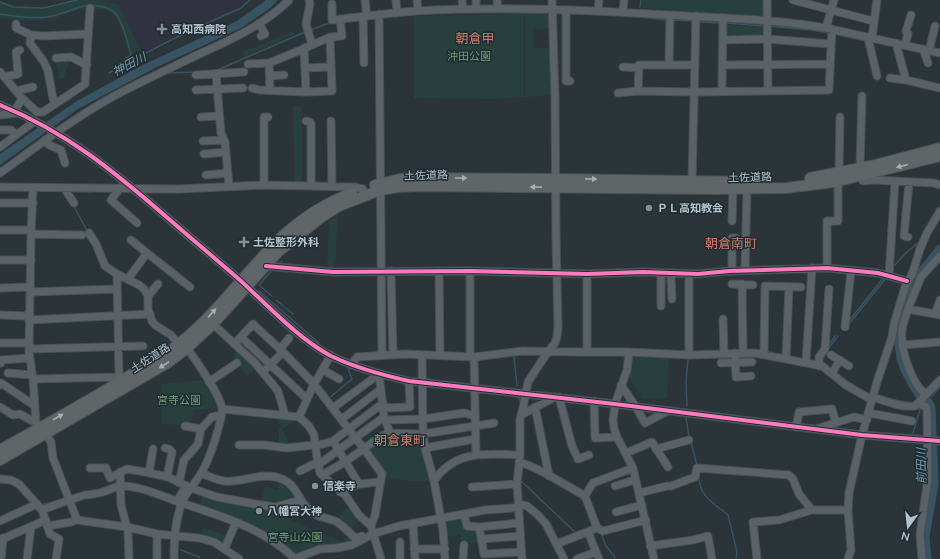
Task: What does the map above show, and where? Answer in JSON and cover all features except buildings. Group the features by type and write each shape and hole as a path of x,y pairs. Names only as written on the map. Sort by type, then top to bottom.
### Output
{"highway":[{"name":"土佐道路","path":"862,172 940,148"},
{"name":"土佐道路","path":"183,346 198,328 244,284 266,266 279,251 320,218 339,206 380,187 405,178 733,189 786,188 940,156"},
{"name":"土佐道路","path":"556,183 692,181 748,182 839,177"},
{"name":"土佐道路","path":"0,450 40,429 183,346 213,324 286,233 317,210 336,199 363,189 380,187"},
{"name":"土佐道路","path":"0,460 40,429"}],"street":[{"path":"0,173 45,140 54,131 115,95 158,73 236,38 278,11 289,0"},
{"path":"309,0 309,11 306,16 306,24 312,45"},
{"path":"364,63 365,0"},
{"path":"396,0 397,13"},
{"path":"417,0 418,11"},
{"path":"462,0 463,9"},
{"path":"476,0 476,9"},
{"path":"497,0 498,9"},
{"path":"479,527 484,554 521,555 517,484 520,458 521,415 528,382 555,343 557,337 555,84 552,0"},
{"path":"598,11 599,0"},
{"path":"623,12 624,0"},
{"path":"766,0 768,91"},
{"path":"793,0 873,20"},
{"path":"618,93 638,91 694,92 829,90 831,10 834,0"},
{"path":"876,76 870,40 877,0"},
{"path":"332,4 332,20 340,21 418,11 463,9 566,10 623,12 696,20 767,24 809,24 831,34"},
{"path":"4,75 18,90 22,98 37,112 43,112 85,84 90,8"},
{"path":"566,10 566,81 570,82"},
{"path":"899,45 908,34 906,31 911,15"},
{"path":"379,16 382,355"},
{"path":"669,65 670,18"},
{"path":"692,181 696,20"},
{"path":"248,64 269,63 330,38 342,36 340,21"},
{"path":"722,91 723,21"},
{"path":"259,23 265,34"},
{"path":"16,24 16,28 31,35 43,36 88,34"},
{"path":"928,63 925,51 934,26"},
{"path":"723,40 767,39 831,34 940,53"},
{"path":"31,35 30,43 44,62 48,71 54,104"},
{"path":"252,88 259,90 306,92 332,91 330,38"},
{"path":"899,45 906,80"},
{"path":"304,48 306,92"},
{"path":"4,75 18,74 16,52 20,50"},
{"path":"56,58 71,57 87,65"},
{"path":"269,63 270,90"},
{"path":"722,65 830,64"},
{"path":"638,91 639,65 695,65"},
{"path":"305,68 331,67"},
{"path":"623,67 639,68"},
{"path":"196,75 244,72"},
{"path":"216,74 219,116 224,135 229,186"},
{"path":"270,76 284,75"},
{"path":"890,78 940,88"},
{"path":"18,90 33,87"},
{"path":"196,90 243,88"},
{"path":"862,96 862,172 864,181 873,180 934,183 940,185"},
{"path":"17,112 22,98"},
{"path":"0,105 54,131 100,162 133,188 244,284 299,334 314,346 351,365 379,374 409,381 594,401 862,435 938,440"},
{"path":"0,115 17,112"},
{"path":"201,118 219,116"},
{"path":"828,268 827,221 838,222 840,116"},
{"path":"264,184 264,117 268,117"},
{"path":"0,147 35,121"},
{"path":"306,121 312,124 311,185"},
{"path":"331,121 332,186"},
{"path":"0,130 11,130 16,135"},
{"path":"203,142 224,135"},
{"path":"45,140 49,145 61,150 65,164"},
{"path":"204,154 226,152"},
{"path":"206,175 228,173"},
{"path":"889,276 895,181"},
{"path":"908,236 904,236 909,182"},
{"path":"0,187 179,188 264,184 355,186 363,189"},
{"path":"33,188 29,346 35,406 40,429"},
{"path":"64,188 74,203"},
{"path":"120,188 111,200 137,223"},
{"path":"732,220 733,189"},
{"path":"745,270 747,189"},
{"path":"0,203 32,203"},
{"path":"850,558 851,550 848,510 849,493 862,435 872,398 892,337 902,294 907,281 913,272 927,233 940,211"},
{"path":"0,230 86,234 96,244 105,266 116,274 139,285 148,296 148,314 155,325 171,335 183,346 209,382 220,413 213,447 201,473 185,486"},
{"path":"732,271 732,238 736,238"},
{"path":"131,240 190,287"},
{"path":"128,279 147,253"},
{"path":"922,559 920,534 928,478 927,410 910,371 903,345 902,329 908,309 922,277 940,256"},
{"path":"0,260 31,260"},
{"path":"266,266 333,272 556,271 587,276 643,272 689,275 745,270 812,270 828,268 851,273 871,272 907,281"},
{"path":"806,361 812,270"},
{"path":"381,271 392,273 439,274 556,271"},
{"path":"392,273 393,355"},
{"path":"470,273 476,454"},
{"path":"845,327 851,273"},
{"path":"8,373 33,377 122,382 118,347 116,274"},
{"path":"439,274 440,355"},
{"path":"661,274 661,306"},
{"path":"672,275 672,299"},
{"path":"689,275 689,355"},
{"path":"587,276 587,352"},
{"path":"148,296 158,284"},
{"path":"732,284 753,285"},
{"path":"742,284 743,351"},
{"path":"764,353 765,286 801,287"},
{"path":"786,359 789,287"},
{"path":"0,288 117,289"},
{"path":"820,364 819,357 825,349 829,289"},
{"path":"902,294 913,297"},
{"path":"908,309 937,314 940,300"},
{"path":"0,315 29,318 148,314"},
{"path":"723,319 724,352"},
{"path":"213,324 256,363 278,391 285,415"},
{"path":"234,344 253,324 282,350 314,384 366,448 382,474 375,515 374,531 381,559"},
{"path":"241,337 307,399"},
{"path":"263,373 271,365 290,338"},
{"path":"903,345 940,342"},
{"path":"0,343 29,346 143,346"},
{"path":"351,365 357,358 382,355 422,357 440,355 473,359 520,351 628,352 689,355 724,352 735,354 743,351 764,353 786,359 820,364 832,372 846,385 872,398 910,406 915,406 940,380"},
{"path":"628,352 627,370 615,404 613,420 614,428 632,468 646,520 650,546 654,559"},
{"path":"735,354 736,377"},
{"path":"299,417 314,384 331,355"},
{"path":"831,355 849,366"},
{"path":"422,357 423,434 425,448 434,480 446,559"},
{"path":"1,363 1,360 30,358"},
{"path":"832,372 840,360"},
{"path":"721,363 752,362"},
{"path":"209,382 237,363"},
{"path":"323,370 338,379"},
{"path":"334,407 379,374"},
{"path":"379,374 385,419 390,433"},
{"path":"728,378 751,376"},
{"path":"239,445 264,445 288,448 323,444 333,441 350,427 383,406 410,407 409,381"},
{"path":"0,385 1,383 35,406"},
{"path":"621,385 645,423 668,411"},
{"path":"343,418 381,389"},
{"path":"521,415 557,397"},
{"path":"557,397 572,446 578,459 589,455"},
{"path":"594,401 595,438 617,437"},
{"path":"0,407 13,415 20,414 47,436 51,442 53,458 77,520"},
{"path":"536,407 549,476"},
{"path":"796,427 800,412 832,408 836,423"},
{"path":"300,471 318,464 385,419 423,419 464,412 475,416"},
{"path":"174,559 174,535 185,486 184,460 198,444 201,429 212,417 220,413 285,415 299,417 309,426 314,435 318,464 322,475 346,496 358,515 374,531"},
{"path":"816,429 854,417 912,421"},
{"path":"322,475 345,462 383,435 390,433 423,434 494,423"},
{"path":"185,426 201,429"},
{"path":"425,448 476,439"},
{"path":"656,449 689,440"},
{"path":"333,441 359,484"},
{"path":"626,453 652,442 668,467"},
{"path":"165,448 172,452 166,477"},
{"path":"149,473 153,449"},
{"path":"434,480 443,469 461,457 476,454 520,458 528,465 585,496 597,528 603,531 646,520"},
{"path":"90,468 106,468 110,478 121,479 152,492 182,498 221,515 281,546 295,559 320,549 352,545 374,531"},
{"path":"585,496 593,483 632,468"},
{"path":"638,493 671,486 695,477 697,468 789,475 793,479 799,494 812,510"},
{"path":"0,521 68,498 103,492 121,479 127,469 166,477 185,486 217,497 274,507 301,500"},
{"path":"201,473 224,481 263,476 276,477 288,482 296,488 301,500 310,511 320,517 337,522 355,538 374,531 413,523 464,514 527,506 546,524 564,559"},
{"path":"0,479 15,481 39,507 50,534 59,539 56,559"},
{"path":"121,479 121,505 128,531 129,559"},
{"path":"615,486 635,480"},
{"path":"340,492 359,484 380,482"},
{"path":"472,487 517,484"},
{"path":"616,512 642,505"},
{"path":"757,559 754,522 779,520 812,510 848,510"},
{"path":"464,514 467,526 479,527 519,523"},
{"path":"374,531 375,515"},
{"path":"1,559 2,539 30,527 46,523 71,522 77,520 127,527 157,534 199,538 214,542 225,548 239,559"},
{"path":"225,548 236,522"},
{"path":"413,523 415,559"},
{"path":"27,559 30,527"},
{"path":"556,544 597,528"},
{"path":"588,532 599,559"},
{"path":"157,534 158,559"},
{"path":"482,539 520,536"},
{"path":"650,546 693,540 708,536 712,559"},
{"path":"400,542 400,559"},
{"path":"463,559 464,545"},
{"path":"414,549 445,549"},
{"path":"577,559 596,552"}],"shaded area":[{"name":"高知西病院","path":"105,0 247,0 240,7 144,51 118,3"},
{"path":"266,0 278,0 270,8 241,28 155,68 78,109 0,165 0,154 77,101 143,65 237,21"}],"green space":[{"path":"73,0 101,0 118,4 141,50 129,55 121,27 114,14 107,10 92,8 81,9 58,17 32,21 0,18 0,1 17,6 43,8"},
{"path":"643,0 763,0 763,17 642,8"},
{"path":"525,13 550,14 550,28 533,29 534,48 551,48 553,95 525,97"},
{"name":"沖田公園","path":"524,14 524,97 496,99 414,98 414,16"},
{"path":"726,25 763,27 764,38 725,38"},
{"path":"293,31 294,35 244,57 243,52"},
{"path":"69,59 63,79 59,79 55,60"},
{"path":"293,106 302,107 302,183 295,183"},
{"path":"337,217 336,260 333,270 327,270 329,220"},
{"path":"238,350 256,369 247,376 233,356"},
{"path":"630,354 669,357 667,398 642,399 628,375"},
{"name":"宮寺公園","path":"204,380 218,408 193,410 191,423 185,425 162,424 161,384"},
{"path":"277,417 294,418 292,423 282,429 290,444 287,446 279,446 279,428 282,426 277,422"},
{"path":"423,434 434,481 390,479 383,482 385,476 383,469 367,448 383,435"},
{"path":"280,481 288,485 297,499 275,505 261,504 265,486 277,490"},
{"name":"宮寺山公園","path":"203,494 282,507 279,514 329,538 330,536 343,543 349,535 356,541 349,544 311,549 296,556 241,520 201,505"},
{"path":"351,506 362,520 349,530 336,519 342,515 343,510"},
{"path":"463,515 466,528 476,529 480,542 463,544 460,535 447,537 443,520"},
{"path":"203,528 228,536 224,546 201,536"}],"waterway":[{"path":"0,2 13,7 43,8 77,0"},
{"name":"神田川","path":"130,62 185,33 241,8 250,0"},
{"path":"640,7 641,0"},
{"name":"神田川","path":"0,14 40,18 56,15 84,6 92,5 105,7 113,11 119,18 126,36 132,60"},
{"path":"475,12 541,13"},
{"path":"641,17 667,20"},
{"path":"673,20 693,21"},
{"path":"699,22 721,23"},
{"path":"311,30 332,23"},
{"path":"725,23 765,26"},
{"path":"769,26 829,33"},
{"path":"215,71 305,32"},
{"path":"834,34 866,41"},
{"name":"神田川","path":"109,73 123,65 126,58 131,56"},
{"name":"神田川","path":"130,66 130,74"},
{"path":"167,73 195,72"},
{"path":"70,191 92,192"},
{"path":"74,206 87,231"},
{"path":"893,267 920,241"},
{"name":"前田川","path":"927,559 925,537 934,484 931,409 929,403 921,397 905,370 901,358 897,329 911,285 940,249"},
{"path":"279,264 282,261"},
{"path":"272,296 259,285 273,269"},
{"path":"848,322 884,277"},
{"path":"849,324 886,278"},
{"path":"259,291 319,343"},
{"path":"276,300 293,314"},
{"path":"828,346 835,336"},
{"path":"827,350 838,336"},
{"path":"513,354 517,386"},
{"path":"687,406 686,383 688,358"},
{"path":"328,399 352,379 348,369"},
{"path":"931,397 940,387"},
{"path":"518,397 521,403"},
{"path":"913,433 920,410 916,408"},
{"path":"686,418 689,437"},
{"path":"691,441 697,466"},
{"path":"375,458 386,473"},
{"path":"699,476 704,494 728,515 737,552 736,559"},
{"path":"520,479 576,533"},
{"path":"41,505 66,498"},
{"path":"601,533 606,546 615,559"},
{"path":"181,550 199,557 199,559"}],"cycle path":[{"path":"0,105 47,128 90,155 150,203 241,281 284,322 307,341 331,356 360,368 409,381 615,404 862,435 940,441"},
{"path":"266,266 333,272 470,271 587,274 643,272 698,274 729,271 827,268 878,273 907,281"}],"place":[{"name":"高知西病院","path":"162,29"},
{"name":"ＰＬ高知教会","path":"649,208"},
{"name":"土佐整形外科","path":"244,242"},
{"name":"信楽寺","path":"315,486"},
{"name":"八幡宮大神","path":"259,511"}],"district":[{"name":"朝倉甲","path":"475,38"},
{"name":"朝倉南町","path":"731,243"},
{"name":"朝倉東町","path":"400,440"}]}
